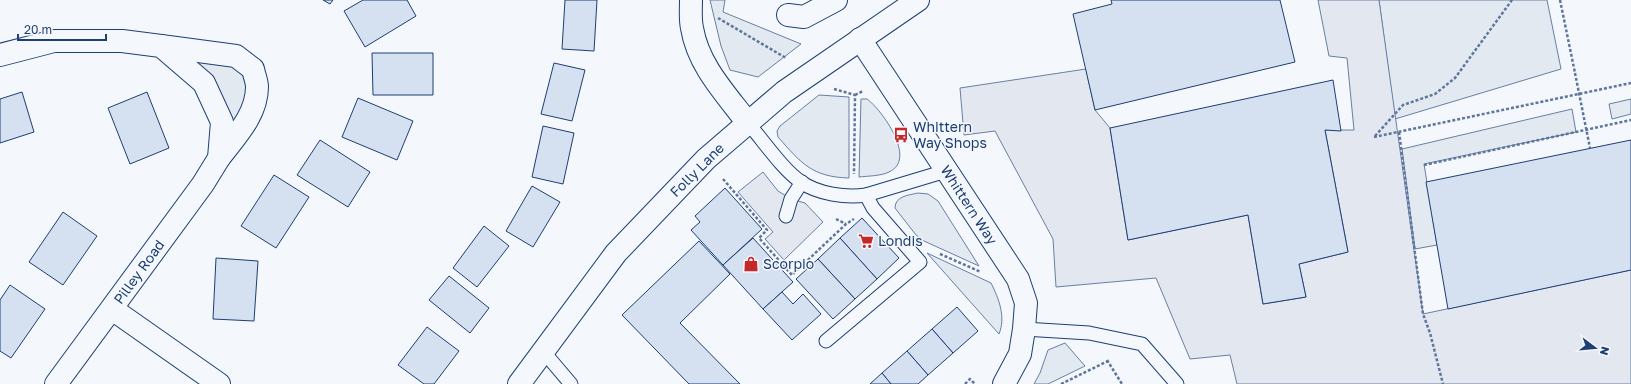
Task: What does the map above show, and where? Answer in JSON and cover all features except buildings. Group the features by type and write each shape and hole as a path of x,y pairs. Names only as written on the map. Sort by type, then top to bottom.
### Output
{"street":[{"path":"691,0 692,28 700,54 712,78 747,122"},
{"path":"788,15 804,17 836,0"},
{"name":"Folly Lane","path":"519,384 616,253 706,159 747,122 784,92 819,66 918,0"},
{"name":"Whittern Way","path":"860,39 1018,279 1026,304 1024,329 1020,354 1004,384"},
{"name":"Pilley Road","path":"0,55 54,41 122,41 236,56 253,69 257,86 254,108 242,128 219,158 203,184 56,384"},
{"name":"Pilley Road","path":"161,46 204,83 222,122 219,158"},
{"path":"112,309 219,384"}],"lane":[{"path":"747,122 788,170 802,182 827,193 860,196 946,171"},
{"path":"786,216 791,198 802,182"},
{"path":"826,341 920,262 873,208 860,196"},
{"path":"1024,329 1089,333 1142,344 1177,384"},
{"path":"544,351 571,384"}],"path":[{"path":"1512,0 1455,78 1435,94 1403,105 1374,137 1631,84"},
{"path":"1560,0 1590,148"},
{"path":"712,15 788,59"},
{"path":"819,66 834,90 855,96 860,196"},
{"path":"1424,164 1631,120"},
{"path":"1399,132 1423,314 1430,333 1443,384"},
{"path":"718,173 768,230 758,238 792,275 846,224 873,208"},
{"path":"936,252 993,278 1018,279"},
{"path":"1061,384 1108,361"},
{"path":"964,384 970,379 975,384"}],"shaded area":[{"path":"710,0 725,0 723,12 801,44 758,77 730,70 721,46"},
{"path":"1318,0 1379,0 1423,314 1631,270 1631,384 1237,384 1230,355 1190,359 1156,278 1056,287 1053,239 995,131 964,135 960,88 1086,69 1095,110 1110,128 1128,240 1248,215 1263,304 1306,297 1299,264 1348,252 1325,130 1354,130 1347,58 1329,56"},
{"path":"1379,0 1547,0 1561,69 1395,119"},
{"path":"161,46 253,69 242,128 222,122"},
{"path":"819,95 849,97 849,178 826,175 808,167 778,137 777,131 780,126"},
{"path":"861,99 867,99 873,104 888,123 894,134 900,157 897,166 889,172 874,176 859,177"},
{"path":"1631,99 1631,114 1612,119 1609,104"},
{"path":"1572,109 1576,132 1424,164 1437,245 1415,249 1402,149"},
{"path":"763,172 778,191 791,199 805,203 823,222 784,260 765,239 773,232 738,192"},
{"path":"918,193 928,194 938,201 979,266 924,241 916,235 895,208 897,201 900,199 907,195"},
{"path":"927,253 991,283 1001,308 1002,321 999,334"},
{"path":"1065,343 1085,366 1048,384 1034,384 1040,373 1048,350"}],"place":[{"name":"Whittern Way Shops","path":"901,135"},
{"name":"Londis","path":"866,241"},
{"name":"Scorpio","path":"751,264"}]}
